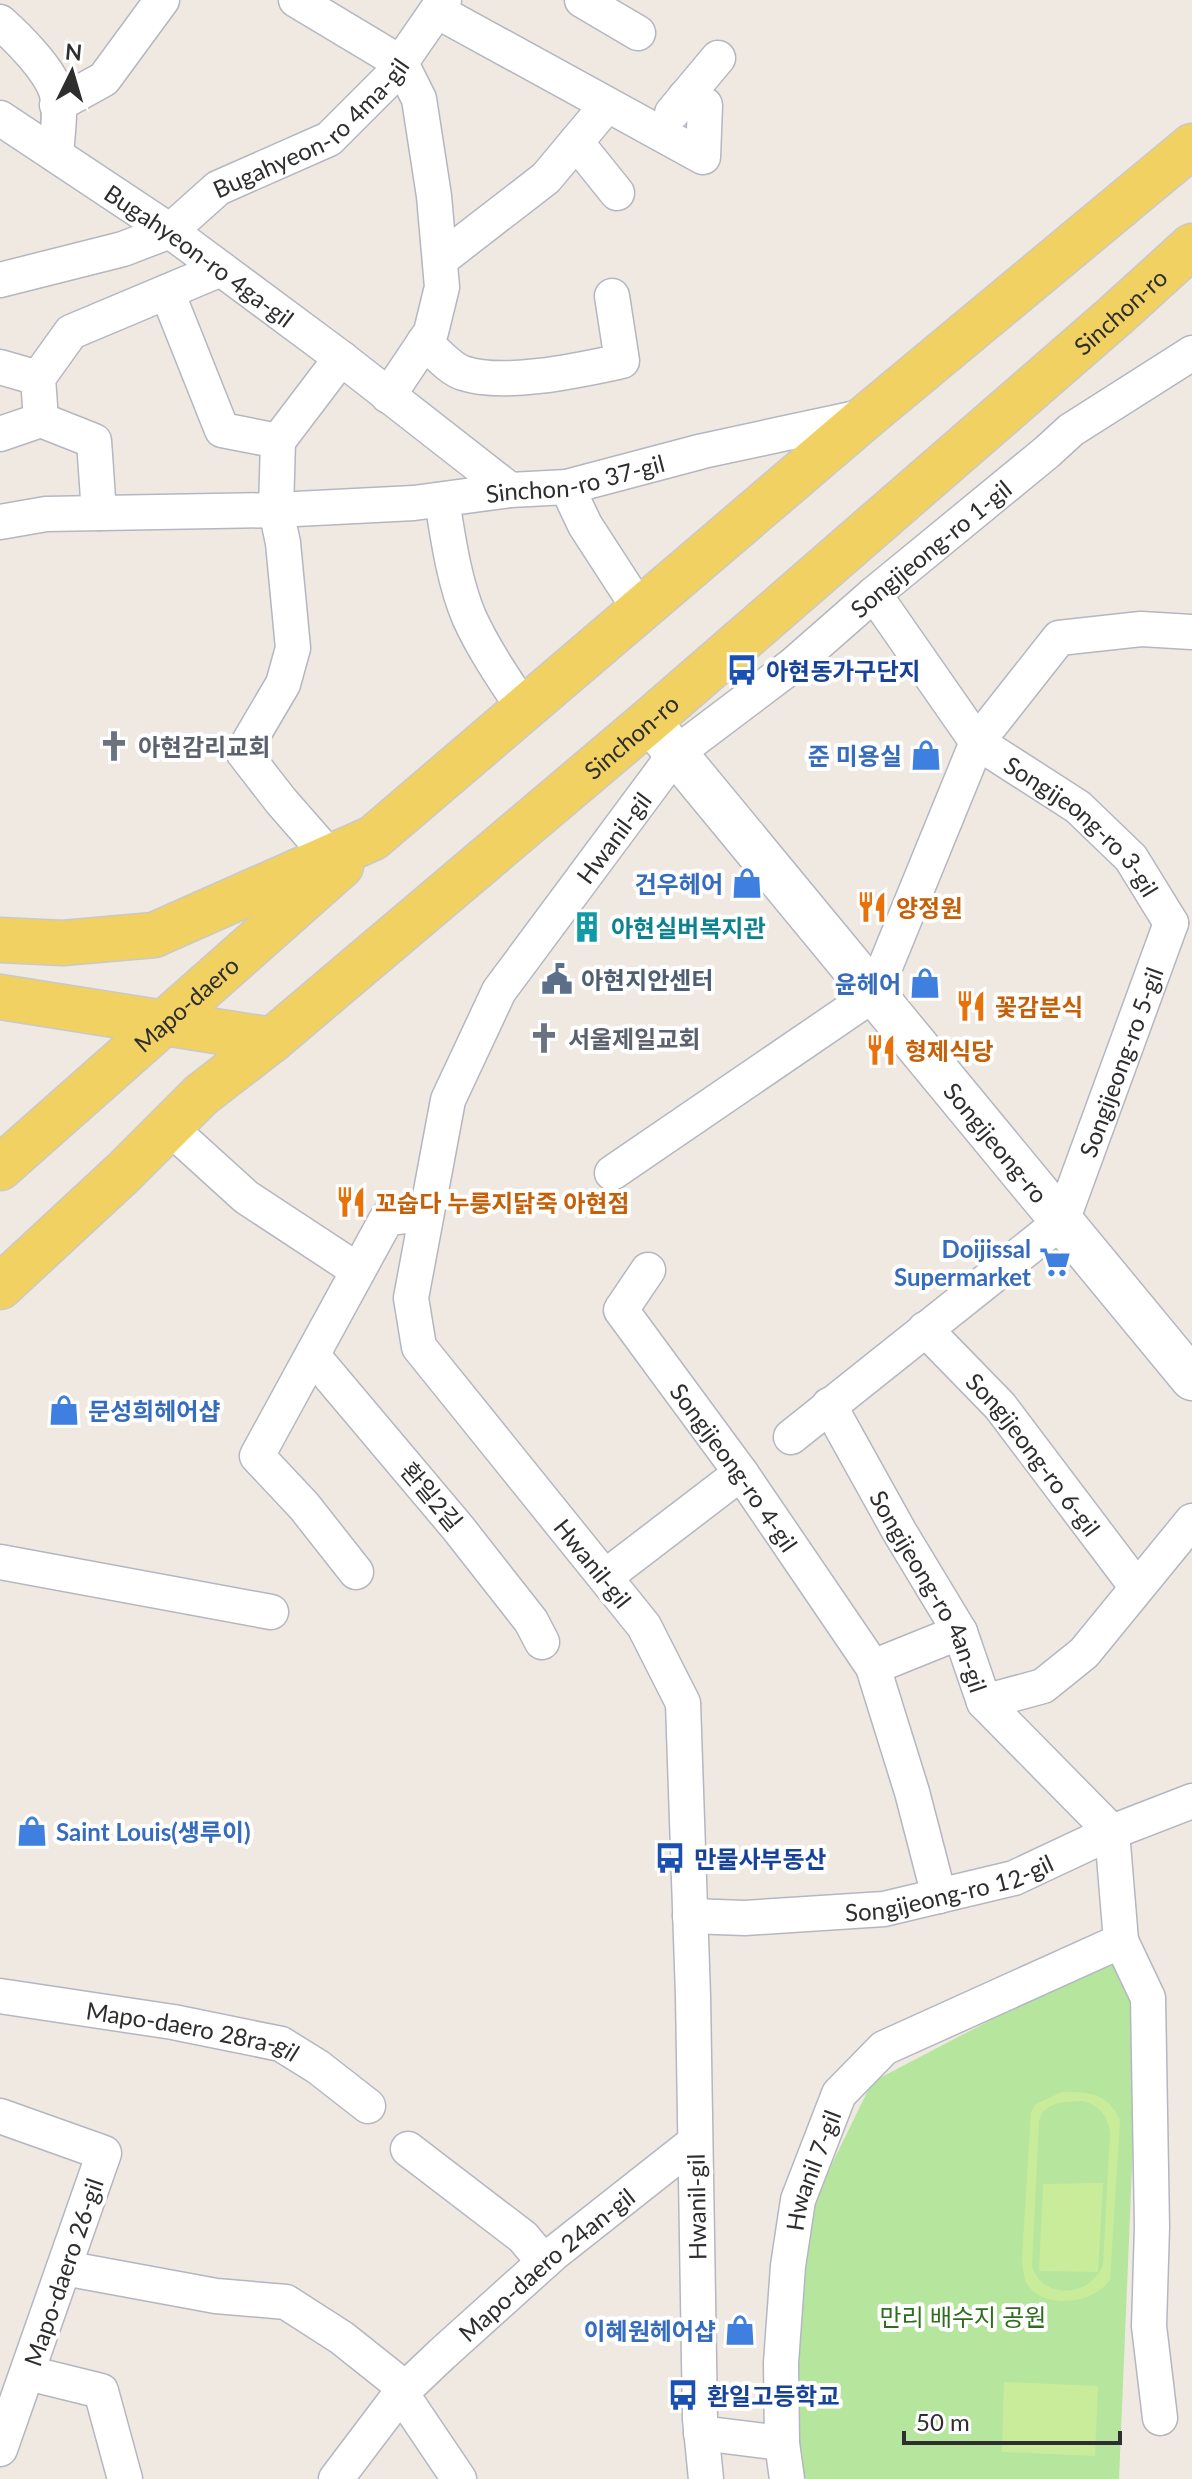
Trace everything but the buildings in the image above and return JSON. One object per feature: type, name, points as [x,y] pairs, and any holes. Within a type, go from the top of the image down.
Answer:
[{"type":"main road","points":[[0,940],[63,943],[154,935],[373,838],[867,416],[1192,146]]},
{"type":"main road","points":[[1133,198],[1192,164]]},
{"type":"main road","name":"Sinchon-ro","points":[[272,1040],[662,737],[1192,246]]},
{"type":"main road","points":[[1115,316],[1192,285]]},
{"type":"main road","name":"Mapo-daero","points":[[0,1168],[373,838]]},
{"type":"main road","points":[[0,997],[272,1040]]},
{"type":"main road","points":[[0,1287],[201,1095],[272,1040]]},
{"type":"street","points":[[0,13],[8,0]]},
{"type":"street","points":[[57,105],[104,79],[162,0]]},
{"type":"street","points":[[296,0],[401,63],[419,99],[434,196],[442,287],[431,332],[388,396]]},
{"type":"street","points":[[582,0],[638,33]]},
{"type":"street","name":"Bugahyeon-ro 4ma-gil","points":[[170,231],[218,188],[329,139],[390,78],[440,6],[607,105],[703,157],[705,105],[685,97]]},
{"type":"street","points":[[0,22],[27,46],[56,91],[56,155]]},
{"type":"street","points":[[657,132],[718,58]]},
{"type":"street","points":[[440,260],[546,178],[607,105]]},
{"type":"street","name":"Bugahyeon-ro 4ga-gil","points":[[6,130],[56,155],[170,231],[341,358],[510,490]]},
{"type":"street","points":[[576,142],[617,193]]},
{"type":"street","points":[[0,280],[123,249],[170,231]]},
{"type":"street","points":[[41,420],[38,378],[71,332],[221,269]]},
{"type":"street","points":[[167,292],[222,430],[278,441]]},
{"type":"street","points":[[424,342],[459,373],[485,378],[566,374],[622,361],[612,296]]},
{"type":"street","name":"Songijeong-ro 1-gil","points":[[662,737],[793,665],[1071,430],[1192,353]]},
{"type":"street","points":[[330,857],[243,752],[283,684],[293,648],[283,543],[276,510],[278,441],[341,358]]},
{"type":"street","points":[[0,367],[38,378]]},
{"type":"street","name":"Sinchon-ro 37-gil","points":[[0,522],[46,514],[276,510],[442,500],[510,490],[567,487],[703,451],[867,416]]},
{"type":"street","points":[[0,434],[41,420],[94,441],[99,513]]},
{"type":"street","points":[[567,487],[585,525],[640,610]]},
{"type":"street","points":[[442,500],[449,544],[468,615],[491,659],[524,709]]},
{"type":"street","name":"Songijeong-ro 3-gil","points":[[874,594],[977,742],[1078,807],[1131,858],[1181,923]]},
{"type":"street","name":"Songijeong-ro 3-gil","points":[[874,994],[977,742],[1059,638],[1141,629],[1192,632]]},
{"type":"street","name":"Songijeong-ro","points":[[662,737],[1192,1379]]},
{"type":"street","name":"Hwanil-gil","points":[[662,737],[499,991],[448,1100],[411,1298],[419,1347],[644,1626],[683,1703],[701,2433],[706,2479]]},
{"type":"street","name":"Songijeong-ro 5-gil","points":[[1062,1221],[1181,923]]},
{"type":"street","points":[[612,1173],[874,994]]},
{"type":"street","points":[[169,1127],[246,1197],[357,1270]]},
{"type":"street","points":[[356,1572],[304,1506],[257,1456],[387,1218],[426,1214]]},
{"type":"street","points":[[791,1437],[1062,1221]]},
{"type":"street","name":"Songijeong-ro 4-gil","points":[[648,1270],[621,1310],[741,1473],[873,1667],[912,1792],[939,1896]]},
{"type":"street","name":"Songijeong-ro 6-gil","points":[[925,1329],[1000,1406],[1136,1586]]},
{"type":"street","name":"환일2길","points":[[313,1356],[458,1528],[531,1621],[542,1642]]},
{"type":"street","name":"Songijeong-ro 4an-gil","points":[[829,1405],[960,1632],[984,1702],[1112,1832]]},
{"type":"street","points":[[605,1577],[741,1473]]},
{"type":"street","points":[[984,1702],[1043,1686],[1084,1653],[1192,1521]]},
{"type":"street","points":[[0,1562],[271,1612]]},
{"type":"street","points":[[873,1667],[960,1632]]},
{"type":"street","name":"Songijeong-ro 12-gil","points":[[690,1916],[745,1918],[884,1909],[1014,1878],[1112,1832],[1192,1801]]},
{"type":"street","points":[[1112,1832],[1121,1941],[1148,1998],[1152,2227],[1149,2326],[1160,2418]]},
{"type":"street","name":"Hwanil 7-gil","points":[[787,2479],[782,2443],[781,2363],[788,2266],[798,2200],[839,2094],[884,2048],[1121,1941]]},
{"type":"street","name":"Mapo-daero 28ra-gil","points":[[0,1996],[173,2022],[281,2044],[318,2067],[368,2106]]},
{"type":"street","name":"Mapo-daero 26-gil","points":[[0,2116],[104,2153],[0,2449]]},
{"type":"street","name":"Mapo-daero 24an-gil","points":[[336,2479],[404,2391],[544,2262],[695,2142]]},
{"type":"street","points":[[408,2149],[523,2237],[544,2262]]},
{"type":"street","points":[[64,2268],[216,2296],[286,2302],[342,2338],[404,2391],[459,2479]]},
{"type":"street","points":[[28,2373],[101,2391],[125,2479]]},
{"type":"street","points":[[701,2433],[782,2443]]},
{"type":"green space","name":"만리 배수지 공원","points":[[1115,1955],[1139,1999],[1119,2479],[808,2479],[799,2476],[794,2411],[808,2213],[872,2082]]},
{"type":"green space","points":[[1062,2092],[1089,2094],[1110,2104],[1120,2120],[1110,2280],[1094,2294],[1083,2298],[1060,2301],[1039,2295],[1030,2288],[1024,2274],[1022,2258],[1031,2112],[1036,2104]],"holes":[[[1082,2101],[1102,2112],[1110,2133],[1103,2265],[1088,2284],[1078,2289],[1056,2290],[1037,2277],[1032,2266],[1039,2121],[1050,2106]]]},
{"type":"green space","points":[[1103,2183],[1098,2272],[1039,2271],[1043,2184]]},
{"type":"green space","points":[[1004,2382],[1098,2386],[1095,2456],[1002,2452]]},
{"type":"place","name":"아현동가구단지","points":[[742,670]]},
{"type":"place","name":"아현감리교회","points":[[114,746]]},
{"type":"place","name":"준 미용실","points":[[926,755]]},
{"type":"place","name":"건우헤어","points":[[747,883]]},
{"type":"place","name":"양정원","points":[[872,907]]},
{"type":"place","name":"아현실버복지관","points":[[587,927]]},
{"type":"place","name":"아현지안센터","points":[[557,979]]},
{"type":"place","name":"윤헤어","points":[[925,983]]},
{"type":"place","name":"꽃감분식","points":[[971,1006]]},
{"type":"place","name":"서울제일교회","points":[[544,1038]]},
{"type":"place","name":"형제식당","points":[[881,1050]]},
{"type":"place","name":"꼬숩다 누룽지닭죽 아현점","points":[[351,1202]]},
{"type":"place","name":"Doijissal Supermarket","points":[[1055,1262]]},
{"type":"place","name":"문성희헤어샵","points":[[64,1410]]},
{"type":"place","name":"Saint Louis(생루이)","points":[[32,1831]]},
{"type":"place","name":"만물사부동산","points":[[670,1858]]},
{"type":"place","name":"이혜원헤어샵","points":[[740,2330]]},
{"type":"place","name":"환일고등학교","points":[[683,2395]]}]
